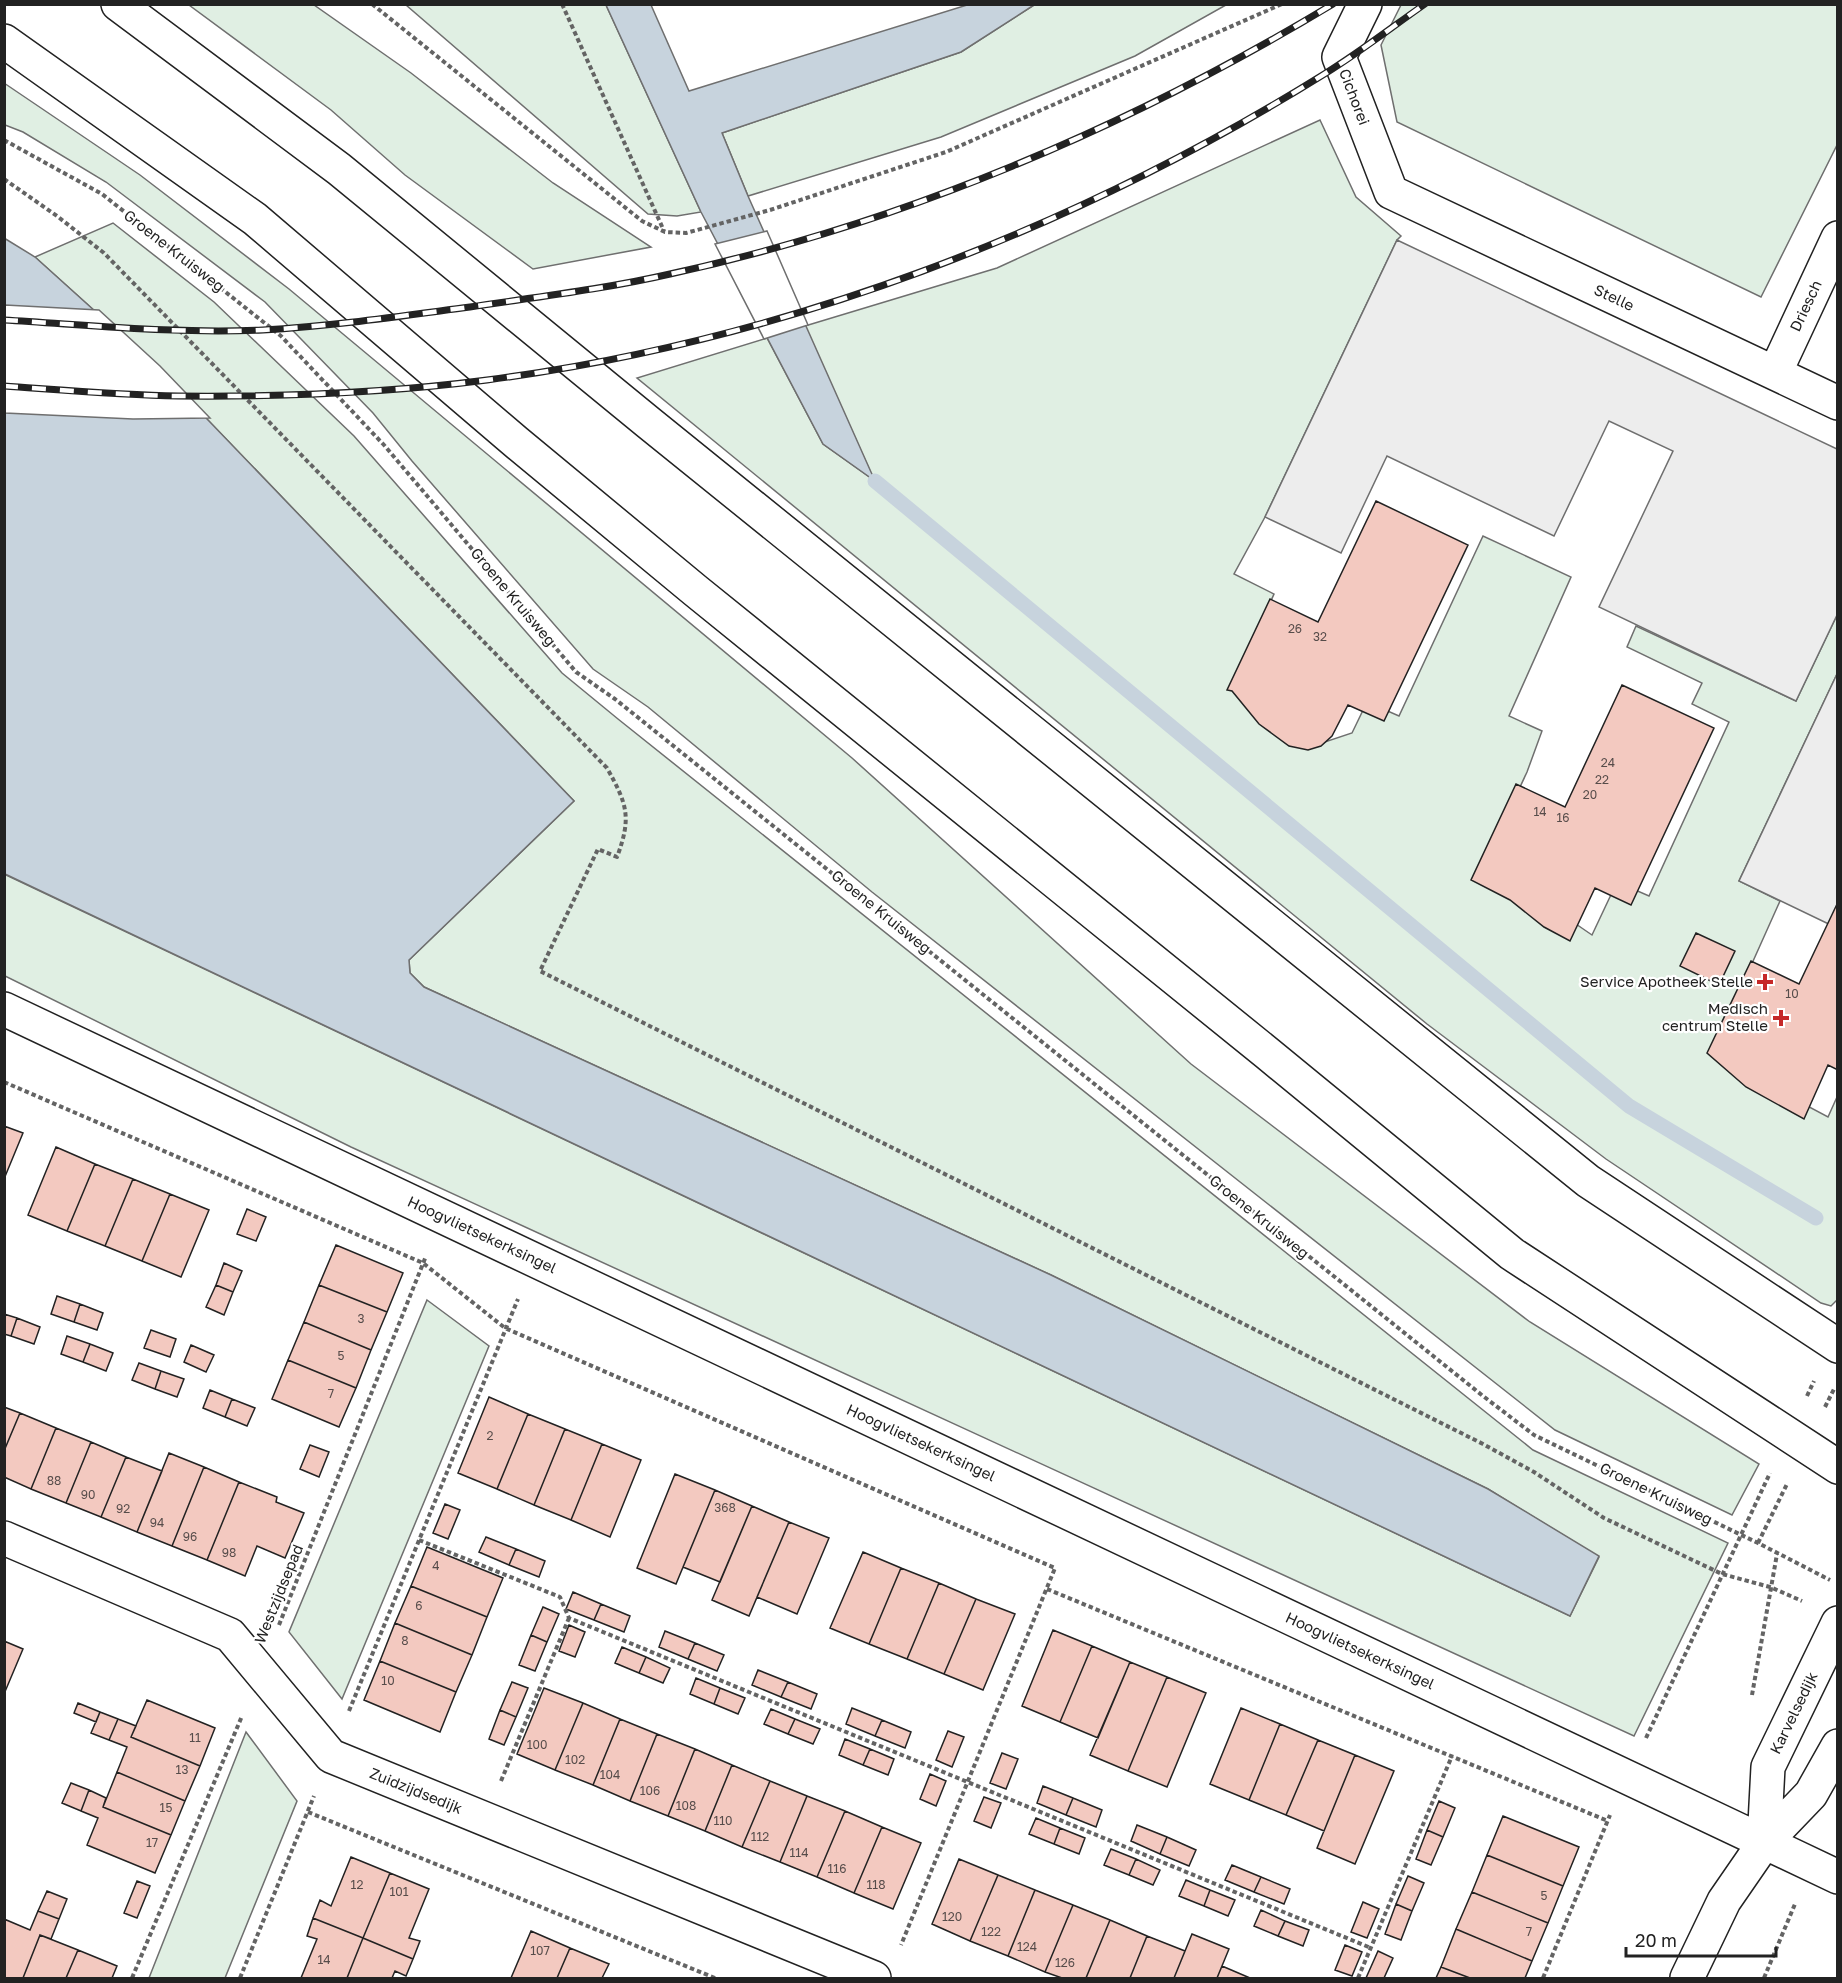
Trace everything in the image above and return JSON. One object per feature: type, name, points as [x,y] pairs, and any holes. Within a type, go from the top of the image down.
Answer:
[{"type":"main road","points":[[118,4],[339,169],[649,423],[1588,1181],[1835,1344]]},
{"type":"main road","name":"Cichorei","points":[[1365,4],[1339,57],[1391,192]]},
{"type":"main road","points":[[4,41],[255,219],[516,442],[696,591],[1512,1254],[1838,1467]]},
{"type":"main road","name":"Stelle","points":[[1391,192],[1838,402]]},
{"type":"main road","name":"Driesch","points":[[1775,373],[1838,238]]},
{"type":"main road","name":"Hoogvlietsekerksingel","points":[[4,1009],[1824,1871]]},
{"type":"main road","name":"Zuidzijdsedijk","points":[[4,1538],[230,1635],[331,1756],[874,1978]]},
{"type":"main road","name":"Karvelsedijk","points":[[1764,1842],[1768,1767],[1838,1623]]},
{"type":"main road","points":[[1687,1978],[1724,1901],[1764,1842],[1811,1794],[1838,1746]]},
{"type":"path","points":[[372,4],[642,221],[665,232],[686,233],[770,210],[946,152],[1282,4]]},
{"type":"path","points":[[562,4],[665,232]]},
{"type":"path","name":"Groene Kruisweg","points":[[4,140],[102,194],[281,336],[384,445],[576,672],[615,699],[1534,1435],[1838,1584]]},
{"type":"path","points":[[4,179],[104,253],[607,768],[623,797],[628,818],[625,836],[617,857],[598,849],[540,971],[1483,1444],[1534,1472],[1604,1518],[1722,1574],[1770,1587],[1810,1605]]},
{"type":"path","points":[[4,1082],[423,1263],[505,1328],[1055,1568],[900,1946]]},
{"type":"path","name":"Westzijdsepad","points":[[132,1978],[261,1672],[441,1216]]},
{"type":"path","points":[[240,1978],[533,1260]]},
{"type":"path","points":[[1544,1978],[1627,1777],[1788,1435],[1835,1344]]},
{"type":"path","points":[[419,1540],[560,1597],[569,1618],[1371,1948]]},
{"type":"path","points":[[1047,1589],[1608,1821]]},
{"type":"path","points":[[486,1819],[569,1618]]},
{"type":"path","points":[[1358,1978],[1452,1756]]},
{"type":"path","points":[[308,1812],[714,1978]]},
{"type":"path","points":[[1764,1978],[1824,1871]]},
{"type":"green space","points":[[189,5],[314,5],[411,73],[553,183],[651,247],[533,269],[405,175],[331,110]]},
{"type":"green space","points":[[406,5],[606,5],[701,212],[677,216],[648,214]]},
{"type":"green space","points":[[1034,5],[1226,5],[1135,56],[941,137],[748,196],[722,133],[961,52]]},
{"type":"green space","points":[[1401,5],[1837,5],[1837,145],[1761,297],[1397,122],[1381,45]]},
{"type":"green space","points":[[4,83],[140,175],[289,289],[852,758],[1191,1064],[1530,1322],[1759,1464],[1732,1515],[1555,1430],[872,892],[648,707],[593,669],[373,413],[265,302],[106,182],[23,132],[5,125]]},
{"type":"green space","points":[[1320,120],[1356,197],[1401,236],[1397,240],[1265,517],[1234,574],[1274,594],[1236,678],[1319,744],[1352,733],[1367,702],[1399,716],[1483,536],[1571,577],[1509,716],[1542,731],[1527,772],[1481,871],[1532,894],[1592,935],[1617,882],[1649,896],[1729,722],[1692,704],[1702,683],[1627,647],[1636,626],[1796,701],[1837,615],[1837,674],[1739,881],[1780,901],[1715,1046],[1764,1083],[1828,1117],[1837,1097],[1837,1300],[1831,1306],[1821,1303],[1606,1159],[1427,1024],[637,378],[767,338],[823,444],[874,480],[805,326],[997,268]]},
{"type":"green space","points":[[113,223],[214,302],[354,436],[562,673],[618,719],[1533,1450],[1728,1543],[1634,1736],[351,1147],[5,976],[4,874],[1570,1616],[1599,1557],[1488,1489],[1051,1275],[424,987],[410,973],[409,960],[574,801],[158,368],[35,257]]},
{"type":"green space","points":[[427,1300],[489,1346],[342,1699],[289,1632]]},
{"type":"green space","points":[[246,1732],[297,1801],[225,1978],[149,1978]]},
{"type":"shaded area","points":[[606,5],[651,5],[689,91],[967,5],[1034,5],[961,52],[722,133],[875,481],[823,444],[701,212]]},
{"type":"shaded area","points":[[4,238],[35,257],[158,368],[574,801],[409,960],[410,973],[424,987],[1051,1275],[1488,1489],[1599,1556],[1570,1616],[5,874]]},
{"type":"shaded area","points":[[1397,240],[1837,449],[1837,615],[1796,701],[1599,607],[1673,451],[1609,421],[1554,536],[1387,456],[1341,553],[1265,517]]},
{"type":"shaded area","points":[[1837,674],[1837,928],[1739,881]]},
{"type":"pier","points":[[767,231],[808,325],[764,339],[715,244]]},
{"type":"pier","points":[[5,305],[99,310],[160,366],[210,418],[133,419],[5,413]]},
{"type":"building","points":[[1376,501],[1468,545],[1384,721],[1348,705],[1332,736],[1321,746],[1308,750],[1289,746],[1259,724],[1232,691],[1227,690],[1270,599],[1318,622]]},
{"type":"building","points":[[1622,685],[1714,728],[1631,905],[1595,888],[1570,941],[1544,927],[1510,900],[1471,880],[1516,784],[1565,807]]},
{"type":"building","name":"Medisch centrum Stelle","points":[[1838,902],[1838,1070],[1828,1065],[1804,1119],[1746,1087],[1707,1053],[1751,961],[1799,984]]},
{"type":"building","points":[[1696,933],[1735,951],[1719,985],[1680,966]]},
{"type":"building","points":[[4,1126],[23,1133],[4,1179]]},
{"type":"building","points":[[56,1147],[95,1164],[67,1231],[28,1215]]},
{"type":"building","points":[[95,1164],[133,1179],[105,1246],[67,1231]]},
{"type":"building","points":[[133,1179],[170,1194],[142,1261],[105,1246]]},
{"type":"building","points":[[170,1194],[209,1210],[181,1277],[142,1261]]},
{"type":"building","points":[[247,1209],[266,1217],[256,1241],[237,1234]]},
{"type":"building","points":[[336,1245],[403,1273],[387,1312],[319,1285]]},
{"type":"building","points":[[224,1263],[242,1271],[233,1292],[216,1285]]},
{"type":"building","points":[[216,1285],[233,1292],[224,1315],[206,1307]]},
{"type":"building","points":[[319,1285],[387,1312],[371,1350],[304,1322]]},
{"type":"building","points":[[57,1296],[80,1304],[74,1322],[51,1314]]},
{"type":"building","points":[[80,1304],[103,1313],[97,1330],[74,1322]]},
{"type":"building","points":[[4,1314],[17,1318],[11,1336],[4,1334]]},
{"type":"building","points":[[17,1318],[40,1327],[34,1344],[11,1336]]},
{"type":"building","points":[[304,1322],[371,1350],[356,1388],[288,1360]]},
{"type":"building","points":[[151,1330],[176,1339],[170,1357],[144,1348]]},
{"type":"building","points":[[67,1336],[90,1344],[83,1362],[61,1354]]},
{"type":"building","points":[[90,1344],[113,1353],[106,1371],[83,1362]]},
{"type":"building","points":[[191,1345],[214,1355],[206,1372],[184,1362]]},
{"type":"building","points":[[288,1360],[356,1388],[339,1427],[272,1399]]},
{"type":"building","points":[[139,1363],[161,1371],[155,1389],[132,1380]]},
{"type":"building","points":[[161,1371],[184,1379],[177,1397],[155,1389]]},
{"type":"building","points":[[210,1390],[232,1399],[225,1417],[203,1408]]},
{"type":"building","points":[[489,1397],[528,1414],[497,1489],[458,1473]]},
{"type":"building","points":[[232,1399],[255,1408],[247,1426],[225,1417]]},
{"type":"building","points":[[4,1407],[20,1413],[4,1451]]},
{"type":"building","points":[[20,1413],[56,1428],[31,1489],[4,1477],[4,1451]]},
{"type":"building","points":[[528,1414],[565,1429],[534,1505],[497,1489]]},
{"type":"building","points":[[56,1428],[91,1442],[66,1503],[31,1489]]},
{"type":"building","points":[[565,1429],[602,1444],[571,1520],[534,1505]]},
{"type":"building","points":[[91,1442],[126,1457],[101,1517],[66,1503]]},
{"type":"building","points":[[602,1444],[641,1460],[610,1537],[571,1520]]},
{"type":"building","points":[[310,1445],[329,1452],[319,1477],[300,1469]]},
{"type":"building","points":[[169,1453],[204,1467],[172,1546],[137,1532]]},
{"type":"building","points":[[126,1457],[162,1471],[137,1532],[101,1517]]},
{"type":"building","points":[[204,1467],[239,1482],[207,1560],[172,1546]]},
{"type":"building","points":[[675,1474],[715,1490],[676,1584],[637,1568]]},
{"type":"building","points":[[239,1482],[277,1497],[276,1502],[304,1513],[285,1558],[257,1546],[245,1576],[207,1560]]},
{"type":"building","points":[[715,1490],[752,1506],[720,1582],[683,1567]]},
{"type":"building","points":[[445,1504],[460,1510],[448,1539],[433,1533]]},
{"type":"building","points":[[752,1506],[789,1522],[749,1616],[712,1600]]},
{"type":"building","points":[[789,1522],[829,1538],[797,1614],[757,1597]]},
{"type":"building","points":[[486,1537],[516,1549],[509,1565],[479,1552]]},
{"type":"building","points":[[427,1547],[503,1578],[487,1617],[411,1586]]},
{"type":"building","points":[[516,1549],[545,1561],[539,1577],[509,1565]]},
{"type":"building","points":[[863,1552],[901,1568],[869,1644],[830,1628]]},
{"type":"building","points":[[901,1568],[939,1583],[907,1659],[869,1644]]},
{"type":"building","points":[[939,1583],[976,1599],[944,1674],[907,1659]]},
{"type":"building","points":[[411,1586],[487,1617],[472,1655],[395,1623]]},
{"type":"building","points":[[573,1592],[601,1604],[594,1620],[566,1609]]},
{"type":"building","points":[[976,1599],[1015,1614],[983,1690],[944,1674]]},
{"type":"building","points":[[601,1604],[630,1616],[624,1632],[594,1620]]},
{"type":"building","points":[[543,1607],[559,1614],[547,1642],[531,1635]]},
{"type":"building","points":[[395,1623],[472,1655],[456,1692],[380,1661]]},
{"type":"building","points":[[569,1625],[585,1632],[575,1657],[559,1651]]},
{"type":"building","points":[[1053,1630],[1092,1646],[1060,1722],[1022,1706]]},
{"type":"building","points":[[665,1631],[695,1643],[688,1659],[659,1647]]},
{"type":"building","points":[[531,1635],[547,1642],[535,1671],[519,1665]]},
{"type":"building","points":[[4,1641],[23,1649],[4,1694]]},
{"type":"building","points":[[695,1643],[724,1655],[717,1671],[688,1659]]},
{"type":"building","points":[[1092,1646],[1130,1662],[1098,1738],[1060,1722]]},
{"type":"building","points":[[622,1647],[646,1657],[639,1673],[615,1663]]},
{"type":"building","points":[[646,1657],[670,1668],[663,1683],[639,1673]]},
{"type":"building","points":[[380,1661],[456,1692],[440,1732],[364,1700]]},
{"type":"building","points":[[1130,1662],[1167,1677],[1128,1771],[1090,1755]]},
{"type":"building","points":[[758,1670],[788,1682],[781,1697],[752,1685]]},
{"type":"building","points":[[1167,1677],[1206,1693],[1167,1787],[1128,1771]]},
{"type":"building","points":[[696,1678],[720,1688],[714,1704],[690,1694]]},
{"type":"building","points":[[512,1682],[528,1688],[516,1717],[500,1710]]},
{"type":"building","points":[[788,1682],[817,1694],[811,1709],[781,1697]]},
{"type":"building","points":[[544,1688],[583,1703],[555,1770],[517,1754]]},
{"type":"building","points":[[720,1688],[745,1698],[738,1714],[714,1704]]},
{"type":"building","points":[[147,1700],[215,1728],[200,1766],[131,1737]]},
{"type":"building","points":[[78,1703],[100,1712],[96,1722],[74,1713]]},
{"type":"building","points":[[583,1703],[620,1719],[593,1785],[555,1770]]},
{"type":"building","points":[[852,1708],[882,1720],[875,1736],[846,1724]]},
{"type":"building","points":[[1241,1708],[1280,1724],[1249,1800],[1210,1784]]},
{"type":"building","points":[[771,1709],[795,1719],[788,1734],[764,1724]]},
{"type":"building","points":[[500,1710],[516,1717],[504,1745],[489,1739]]},
{"type":"building","points":[[100,1712],[118,1719],[109,1740],[91,1733]]},
{"type":"building","points":[[118,1719],[136,1726],[131,1737],[200,1766],[185,1801],[117,1772],[127,1747],[109,1740]]},
{"type":"building","points":[[620,1719],[657,1734],[630,1801],[593,1785]]},
{"type":"building","points":[[795,1719],[820,1729],[813,1744],[788,1734]]},
{"type":"building","points":[[882,1720],[911,1732],[905,1748],[875,1736]]},
{"type":"building","points":[[1280,1724],[1318,1740],[1286,1815],[1249,1800]]},
{"type":"building","points":[[948,1731],[964,1737],[952,1767],[936,1760]]},
{"type":"building","points":[[657,1734],[695,1749],[668,1816],[630,1801]]},
{"type":"building","points":[[845,1739],[870,1749],[863,1765],[839,1755]]},
{"type":"building","points":[[1318,1740],[1355,1755],[1324,1831],[1286,1815]]},
{"type":"building","points":[[695,1749],[732,1765],[705,1831],[668,1816]]},
{"type":"building","points":[[870,1749],[894,1759],[888,1775],[863,1765]]},
{"type":"building","points":[[1002,1753],[1018,1759],[1006,1789],[990,1783]]},
{"type":"building","points":[[1355,1755],[1394,1771],[1355,1864],[1317,1848]]},
{"type":"building","points":[[732,1765],[770,1781],[742,1847],[705,1831]]},
{"type":"building","points":[[117,1772],[185,1801],[171,1835],[103,1807]]},
{"type":"building","points":[[930,1774],[946,1781],[936,1806],[920,1799]]},
{"type":"building","points":[[770,1781],[807,1796],[780,1862],[742,1847]]},
{"type":"building","points":[[71,1783],[89,1790],[81,1811],[62,1803]]},
{"type":"building","points":[[1043,1786],[1073,1798],[1066,1815],[1037,1803]]},
{"type":"building","points":[[89,1790],[106,1798],[103,1807],[171,1835],[155,1873],[87,1845],[98,1818],[81,1811]]},
{"type":"building","points":[[807,1796],[845,1811],[817,1877],[780,1862]]},
{"type":"building","points":[[984,1797],[1001,1803],[991,1828],[974,1821]]},
{"type":"building","points":[[1073,1798],[1102,1810],[1096,1827],[1066,1815]]},
{"type":"building","points":[[1439,1801],[1455,1808],[1443,1837],[1427,1830]]},
{"type":"building","points":[[845,1811],[882,1827],[854,1893],[817,1877]]},
{"type":"building","points":[[1503,1816],[1579,1847],[1563,1886],[1487,1855]]},
{"type":"building","points":[[1036,1818],[1060,1828],[1054,1844],[1029,1834]]},
{"type":"building","points":[[1137,1825],[1167,1837],[1160,1854],[1131,1841]]},
{"type":"building","points":[[882,1827],[921,1843],[893,1909],[854,1893]]},
{"type":"building","points":[[1060,1828],[1085,1838],[1079,1854],[1054,1844]]},
{"type":"building","points":[[1427,1830],[1443,1837],[1431,1865],[1416,1859]]},
{"type":"building","points":[[1167,1837],[1196,1850],[1189,1866],[1160,1854]]},
{"type":"building","points":[[1111,1849],[1136,1859],[1129,1875],[1104,1865]]},
{"type":"building","points":[[1487,1855],[1563,1886],[1548,1923],[1472,1892]]},
{"type":"building","points":[[351,1857],[390,1873],[363,1938],[313,1918],[320,1900],[331,1906]]},
{"type":"building","points":[[959,1859],[998,1875],[970,1941],[932,1924]]},
{"type":"building","points":[[1136,1859],[1160,1870],[1153,1885],[1129,1875]]},
{"type":"building","points":[[1232,1865],[1261,1877],[1254,1892],[1225,1880]]},
{"type":"building","points":[[390,1873],[429,1889],[409,1938],[420,1941],[413,1959],[363,1938]]},
{"type":"building","points":[[998,1875],[1035,1890],[1008,1956],[970,1941]]},
{"type":"building","points":[[1408,1876],[1424,1883],[1412,1911],[1396,1904]]},
{"type":"building","points":[[1261,1877],[1290,1889],[1284,1904],[1254,1892]]},
{"type":"building","points":[[1186,1880],[1210,1890],[1204,1906],[1179,1896]]},
{"type":"building","points":[[137,1881],[150,1886],[137,1918],[124,1913]]},
{"type":"building","points":[[1035,1890],[1073,1905],[1045,1972],[1008,1956]]},
{"type":"building","points":[[1210,1890],[1235,1900],[1228,1916],[1204,1906]]},
{"type":"building","points":[[47,1891],[67,1899],[59,1919],[38,1911]]},
{"type":"building","points":[[1472,1892],[1548,1923],[1532,1961],[1456,1929]]},
{"type":"building","points":[[1363,1902],[1379,1909],[1367,1938],[1351,1932]]},
{"type":"building","points":[[1396,1904],[1412,1911],[1401,1940],[1385,1934]]},
{"type":"building","points":[[1073,1905],[1110,1920],[1086,1978],[1062,1978],[1045,1972]]},
{"type":"building","points":[[1261,1910],[1285,1921],[1278,1936],[1254,1926]]},
{"type":"building","points":[[38,1911],[59,1919],[51,1939],[40,1935],[23,1978],[4,1978],[4,1919],[30,1930]]},
{"type":"building","points":[[313,1918],[363,1938],[347,1978],[301,1978],[317,1939],[307,1936]]},
{"type":"building","points":[[1110,1920],[1147,1936],[1130,1978],[1086,1978]]},
{"type":"building","points":[[1285,1921],[1309,1930],[1303,1946],[1278,1936]]},
{"type":"building","points":[[1456,1929],[1532,1961],[1525,1978],[1470,1978],[1441,1967]]},
{"type":"building","points":[[531,1931],[570,1948],[557,1978],[511,1978]]},
{"type":"building","points":[[1192,1934],[1229,1949],[1217,1978],[1174,1978]]},
{"type":"building","points":[[40,1935],[78,1950],[66,1978],[23,1978]]},
{"type":"building","points":[[1147,1936],[1185,1951],[1174,1978],[1130,1978]]},
{"type":"building","points":[[363,1938],[413,1959],[406,1976],[395,1971],[392,1978],[347,1978]]},
{"type":"building","points":[[1345,1945],[1362,1952],[1352,1976],[1335,1970]]},
{"type":"building","points":[[570,1948],[609,1964],[602,1978],[557,1978]]},
{"type":"building","points":[[78,1950],[117,1966],[112,1978],[66,1978]]},
{"type":"building","points":[[1378,1951],[1393,1958],[1384,1978],[1366,1978]]},
{"type":"building","points":[[1222,1966],[1250,1978],[1217,1978]]},
{"type":"building","points":[[1441,1967],[1470,1978],[1436,1978]]},
{"type":"waterway","points":[[875,481],[1629,1106],[1816,1218]]},
{"type":"railway","points":[[4,320],[166,330],[263,330],[470,307],[670,274],[757,253],[844,228],[929,199],[1013,166],[1176,91],[1256,49],[1333,4]]},
{"type":"railway","points":[[4,386],[178,396],[294,395],[372,391],[487,380],[598,362],[708,338],[816,307],[923,271],[1027,229],[1130,182],[1229,130],[1326,73],[1425,4]]},
{"type":"place","name":"Service Apotheek Stelle","points":[[1765,982]]},
{"type":"place","name":"Medisch centrum Stelle","points":[[1781,1018]]}]
